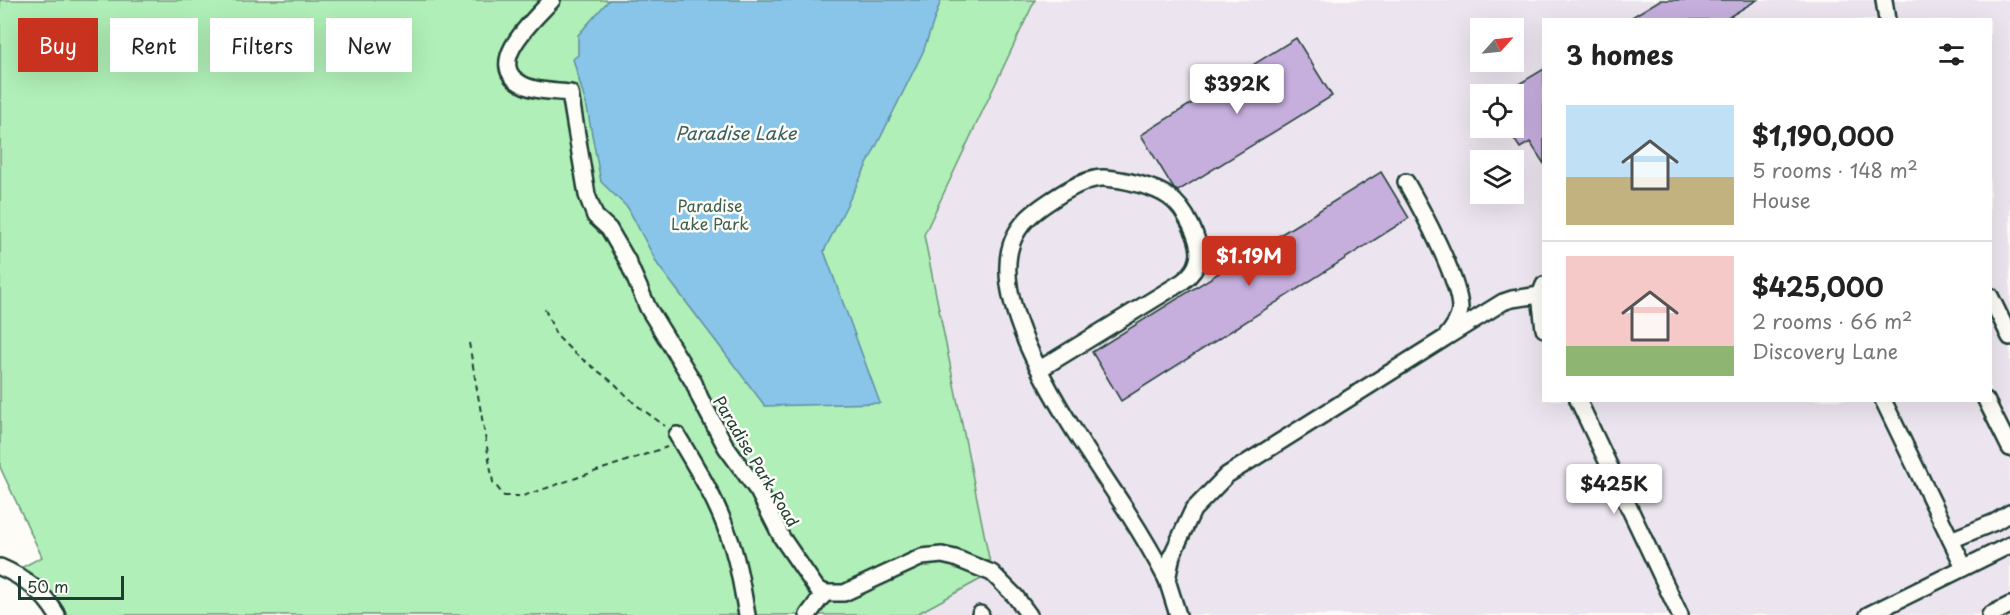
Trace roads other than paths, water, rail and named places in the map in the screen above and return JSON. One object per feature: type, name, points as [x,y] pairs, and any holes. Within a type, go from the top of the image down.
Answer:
[{"type":"street","name":"Paradise Park Road","points":[[552,0],[511,46],[507,60],[513,78],[519,83],[538,89],[570,93],[585,187],[595,216],[609,229],[627,260],[648,308],[694,382],[726,447],[758,490],[788,546],[817,589],[826,594]]},
{"type":"street","points":[[1884,0],[1887,18]]},
{"type":"street","points":[[1040,369],[1193,273],[1199,259],[1197,241],[1184,212],[1171,198],[1155,189],[1102,178],[1069,189],[1027,217],[1013,240],[1007,264],[1013,310],[1021,332],[1062,414],[1128,514],[1167,580],[1178,615]]},
{"type":"street","points":[[1406,182],[1452,274],[1458,294],[1460,309],[1458,317],[1445,338]]},
{"type":"street","points":[[1167,580],[1172,555],[1193,510],[1227,475],[1503,302],[1542,290]]},
{"type":"street","points":[[1992,300],[2010,336]]},
{"type":"street","points":[[1579,402],[1680,615]]},
{"type":"street","points":[[1884,402],[1964,567]]},
{"type":"street","points":[[1987,402],[2010,448]]},
{"type":"street","points":[[679,439],[712,496],[729,534],[747,615]]},
{"type":"street","points":[[1951,540],[1995,522],[2010,513]]},
{"type":"street","points":[[1868,615],[2010,545]]},
{"type":"street","points":[[808,615],[826,594],[844,593],[922,557],[942,555],[992,573],[1015,596],[1029,615]]},
{"type":"street","points":[[0,567],[30,583],[57,615]]},
{"type":"street","points":[[1990,615],[2010,605]]},
{"type":"water","name":"Paradise Lake","points":[[609,0],[941,0],[923,52],[824,251],[880,403],[765,406],[658,265],[628,208],[601,182],[587,108],[573,59],[578,55],[578,35]]},
{"type":"park label","name":"Paradise Lake Park","points":[[710,214]]}]
